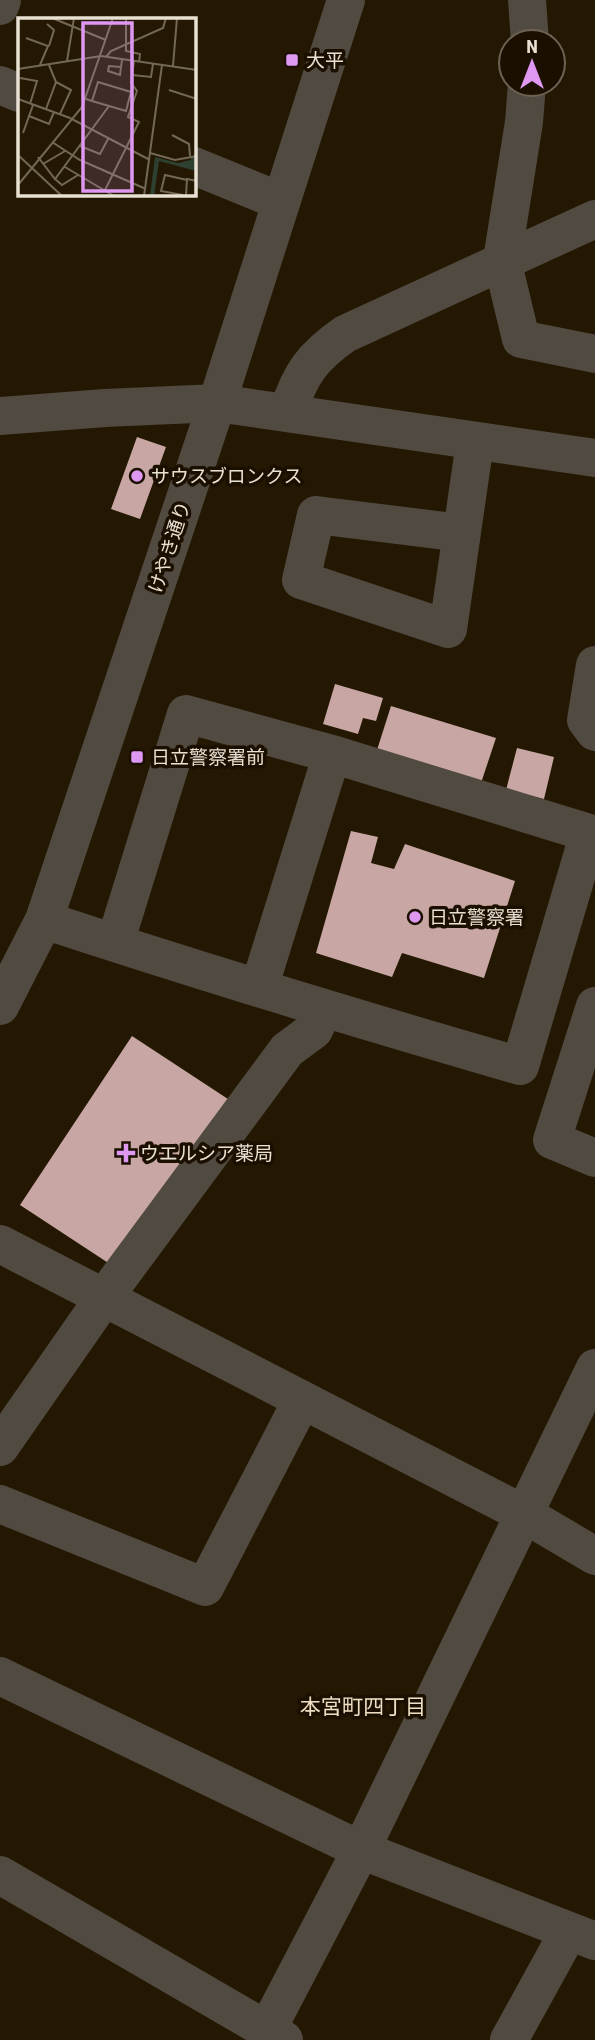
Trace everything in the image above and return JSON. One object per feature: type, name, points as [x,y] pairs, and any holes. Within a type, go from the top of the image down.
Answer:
[{"type":"street","points":[[0,6],[2,0]]},
{"type":"street","points":[[527,0],[529,28]]},
{"type":"street","name":"けやき通り","points":[[0,1006],[44,920],[217,403],[280,201],[332,7]]},
{"type":"street","points":[[0,85],[18,93]]},
{"type":"street","points":[[526,98],[502,260],[521,339],[595,354]]},
{"type":"street","points":[[196,167],[280,201]]},
{"type":"street","points":[[288,412],[295,389],[305,372],[323,349],[345,334],[595,219]]},
{"type":"street","points":[[0,416],[217,403],[595,458]]},
{"type":"street","points":[[461,533],[475,442]]},
{"type":"street","points":[[595,665],[586,720],[595,732]]},
{"type":"street","points":[[44,920],[115,943],[259,988],[323,1009],[520,1066],[589,833],[332,754],[186,714],[115,943]]},
{"type":"street","points":[[259,988],[332,754]]},
{"type":"street","points":[[595,1006],[552,1140],[595,1158]]},
{"type":"street","points":[[0,1447],[103,1299],[287,1050],[314,1030],[323,1009]]},
{"type":"street","points":[[0,1244],[524,1514],[595,1556]]},
{"type":"street","points":[[0,1875],[276,2035],[361,1850],[595,1368]]},
{"type":"street","points":[[0,1504],[205,1587],[302,1401]]},
{"type":"street","points":[[0,1676],[361,1850],[582,1936],[509,2040]]},
{"type":"building","points":[[137,437],[166,447],[140,519],[111,509]]},
{"type":"building","points":[[335,684],[383,698],[376,721],[363,718],[358,734],[323,724]]},
{"type":"building","points":[[391,706],[496,738],[481,783],[377,750]]},
{"type":"building","points":[[517,748],[554,757],[544,799],[506,790]]},
{"type":"building","name":"日立警察署","points":[[351,831],[378,837],[371,863],[394,869],[405,844],[515,881],[484,978],[402,953],[392,977],[316,953]]},
{"type":"building","name":"ウエルシア薬局","points":[[132,1036],[231,1101],[119,1270],[20,1205]]},
{"type":"place","name":"大平","points":[[292,60]]},
{"type":"place","name":"サウスブロンクス","points":[[137,476]]},
{"type":"place","name":"日立警察署前","points":[[137,757]]},
{"type":"place","name":"日立警察署","points":[[415,917]]},
{"type":"place","name":"ウエルシア薬局","points":[[126,1153]]},
{"type":"district","name":"本宮町四丁目","points":[[363,1707]]}]
